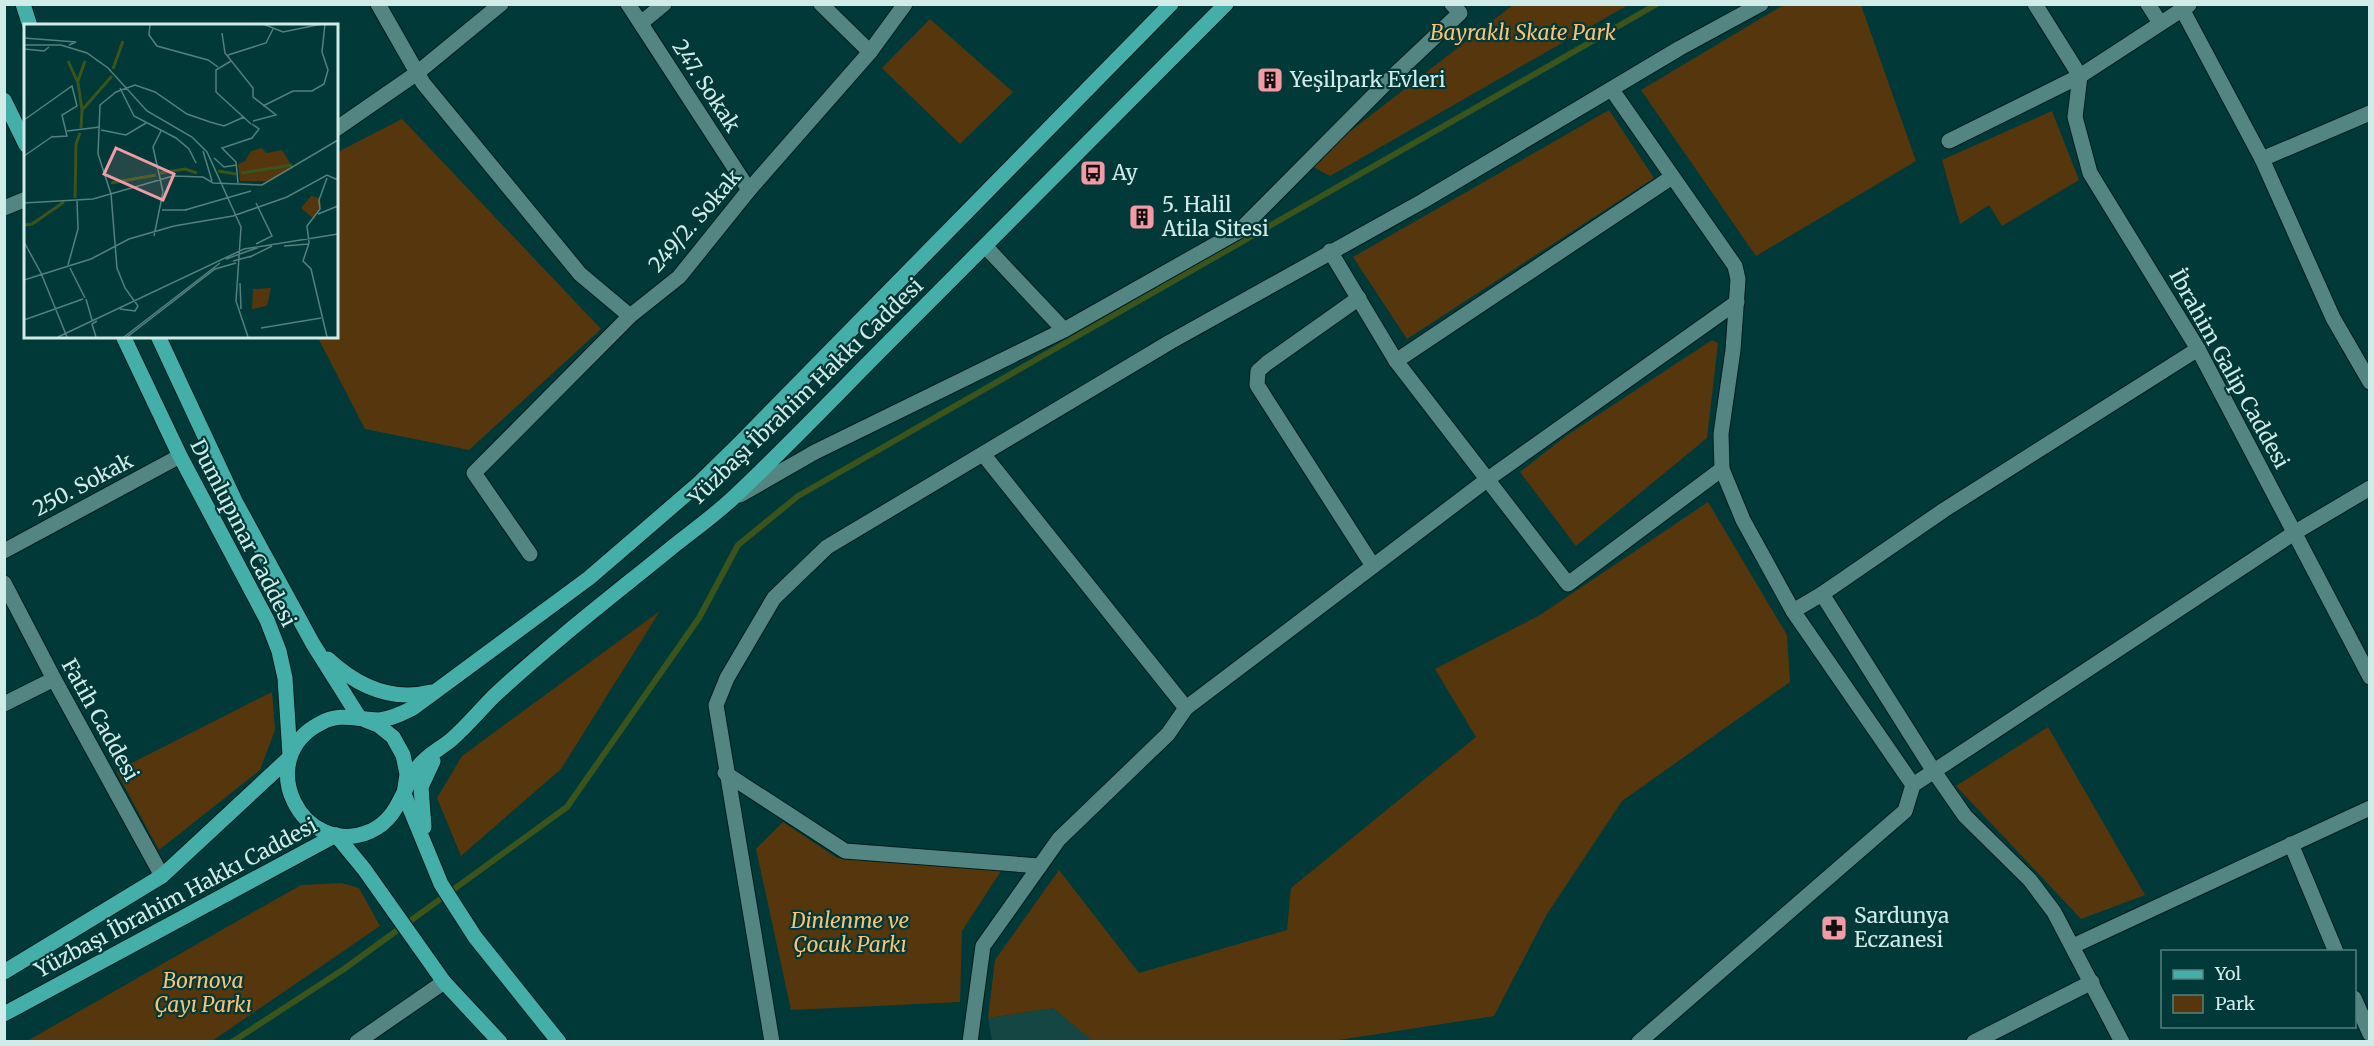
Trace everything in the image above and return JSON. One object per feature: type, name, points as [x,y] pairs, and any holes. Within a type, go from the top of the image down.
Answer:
[{"type":"main road","points":[[23,4],[29,24]]},
{"type":"main road","name":"Yüzbaşı İbrahim Hakkı Caddesi","points":[[1171,4],[697,485],[590,578],[413,708],[397,716],[379,720],[342,716],[324,720],[309,729],[297,742],[290,758],[287,778],[291,798],[301,815],[317,828],[336,835],[353,835],[370,831],[385,822],[396,809],[419,764],[453,738],[495,695],[732,499],[1226,4]]},
{"type":"main road","points":[[4,100],[24,141]]},
{"type":"main road","name":"Dumlupınar Caddesi","points":[[124,338],[180,456],[236,557],[279,651],[285,678],[290,758]]},
{"type":"main road","name":"Dumlupınar Caddesi","points":[[159,338],[235,501],[313,644],[359,717]]},
{"type":"main road","name":"Dumlupınar Caddesi","points":[[313,644],[345,675],[370,688],[401,697],[434,692]]},
{"type":"main road","points":[[359,717],[378,725],[393,737],[403,754],[407,774],[404,794],[441,884],[476,937],[558,1041]]},
{"type":"main road","points":[[441,884],[422,822],[420,799],[425,774],[434,759],[453,738]]},
{"type":"main road","name":"Yüzbaşı İbrahim Hakkı Caddesi","points":[[4,972],[162,876],[290,758]]},
{"type":"main road","points":[[336,835],[364,869],[444,982],[500,1041]]},
{"type":"main road","name":"Yüzbaşı İbrahim Hakkı Caddesi","points":[[4,1014],[336,835]]},
{"type":"street","points":[[378,4],[417,74],[580,274],[630,316]]},
{"type":"street","points":[[338,128],[417,74],[501,4]]},
{"type":"street","name":"247. Sokak","points":[[628,4],[749,190]]},
{"type":"street","points":[[641,23],[664,4]]},
{"type":"street","points":[[821,4],[870,52]]},
{"type":"street","name":"249/2. Sokak","points":[[530,554],[474,473],[630,316],[679,276],[749,190],[870,52],[905,4]]},
{"type":"street","points":[[732,499],[815,452],[1064,330],[1239,231],[1389,80],[1460,13],[1452,4]]},
{"type":"street","points":[[772,1041],[725,773],[716,705],[727,678],[774,598],[827,547],[1330,250],[1423,201],[1761,4]]},
{"type":"street","points":[[2035,4],[2080,76]]},
{"type":"street","points":[[2148,4],[2160,22]]},
{"type":"street","points":[[1949,141],[2080,76],[2185,7],[2262,159],[2333,318],[2370,382]]},
{"type":"street","name":"İbrahim Galip Caddesi","points":[[2080,76],[2075,117],[2090,173],[2198,350],[2370,677]]},
{"type":"street","points":[[1612,90],[1734,266],[1738,279],[1721,434],[1722,469],[1743,520],[1793,611],[1913,785]]},
{"type":"street","points":[[2262,159],[2370,113]]},
{"type":"street","points":[[1396,361],[1672,177]]},
{"type":"street","points":[[4,208],[24,200]]},
{"type":"street","points":[[985,246],[1064,330]]},
{"type":"street","points":[[1330,250],[1396,361],[1568,584],[1722,469]]},
{"type":"street","points":[[1359,298],[1267,363],[1258,371],[1257,385],[1373,566]]},
{"type":"street","points":[[970,1041],[983,946],[1059,839],[1168,734],[1186,708],[1488,479],[1737,302]]},
{"type":"street","points":[[1793,611],[1822,594],[1944,510],[2198,350]]},
{"type":"street","points":[[983,454],[1186,708]]},
{"type":"street","name":"250. Sokak","points":[[4,551],[180,456]]},
{"type":"street","points":[[1639,1041],[1905,811],[1913,785],[2294,533],[2370,488]]},
{"type":"street","name":"Fatih Caddesi","points":[[4,583],[162,876]]},
{"type":"street","points":[[1822,594],[1933,770],[1972,826],[2030,880],[2054,912],[2122,1041]]},
{"type":"street","points":[[4,704],[54,679]]},
{"type":"street","points":[[725,773],[845,851],[1040,866]]},
{"type":"street","points":[[2073,946],[2370,808]]},
{"type":"street","points":[[2291,844],[2336,950]]},
{"type":"street","points":[[357,1041],[444,982]]},
{"type":"street","points":[[1974,1041],[2092,982]]},
{"type":"street","points":[[2356,1000],[2370,1034]]},
{"type":"shaded area","points":[[1053,1008],[1094,1041],[992,1041],[988,1018]]},
{"type":"green space","points":[[1785,4],[1861,5],[1916,161],[1756,256],[1641,90]]},
{"type":"green space","name":"Bayraklı Skate Park","points":[[1513,5],[1628,5],[1330,176],[1308,164]]},
{"type":"green space","points":[[930,19],[1013,92],[960,144],[882,68]]},
{"type":"green space","points":[[1609,110],[1654,178],[1407,339],[1353,257]]},
{"type":"green space","points":[[2052,111],[2079,180],[2002,226],[1989,205],[1960,224],[1942,160]]},
{"type":"green space","points":[[402,119],[601,329],[469,450],[365,429],[318,338],[338,338],[338,152]]},
{"type":"green space","points":[[1712,340],[1718,343],[1707,438],[1576,546],[1520,472],[1566,436]]},
{"type":"green space","points":[[1708,502],[1787,635],[1790,682],[1622,801],[1547,914],[1494,1016],[1332,1041],[1094,1042],[1053,1008],[988,1018],[995,960],[1059,870],[1139,973],[1287,930],[1291,888],[1476,737],[1435,669],[1540,615]]},
{"type":"green space","points":[[660,611],[561,769],[461,856],[437,798],[462,756]]},
{"type":"green space","points":[[272,692],[275,730],[260,770],[159,850],[116,771]]},
{"type":"green space","points":[[2048,727],[2145,895],[2081,919],[1956,786]]},
{"type":"green space","name":"Dinlenme ve Çocuk Parkı","points":[[783,822],[837,858],[1001,871],[962,931],[960,1002],[791,1010],[756,849]]},
{"type":"green space","name":"Bornova Çayı Parkı","points":[[342,883],[359,888],[380,926],[212,1041],[27,1041],[301,885]]},
{"type":"waterway","points":[[232,1042],[344,969],[567,807],[699,618],[738,545],[798,496],[1657,4]]},
{"type":"place","name":"Yeşilpark Evleri","points":[[1270,80]]},
{"type":"place","name":"Ay","points":[[1093,173]]},
{"type":"place","name":"5. Halil Atila Sitesi","points":[[1142,217]]},
{"type":"place","name":"Sardunya Eczanesi","points":[[1834,928]]}]
